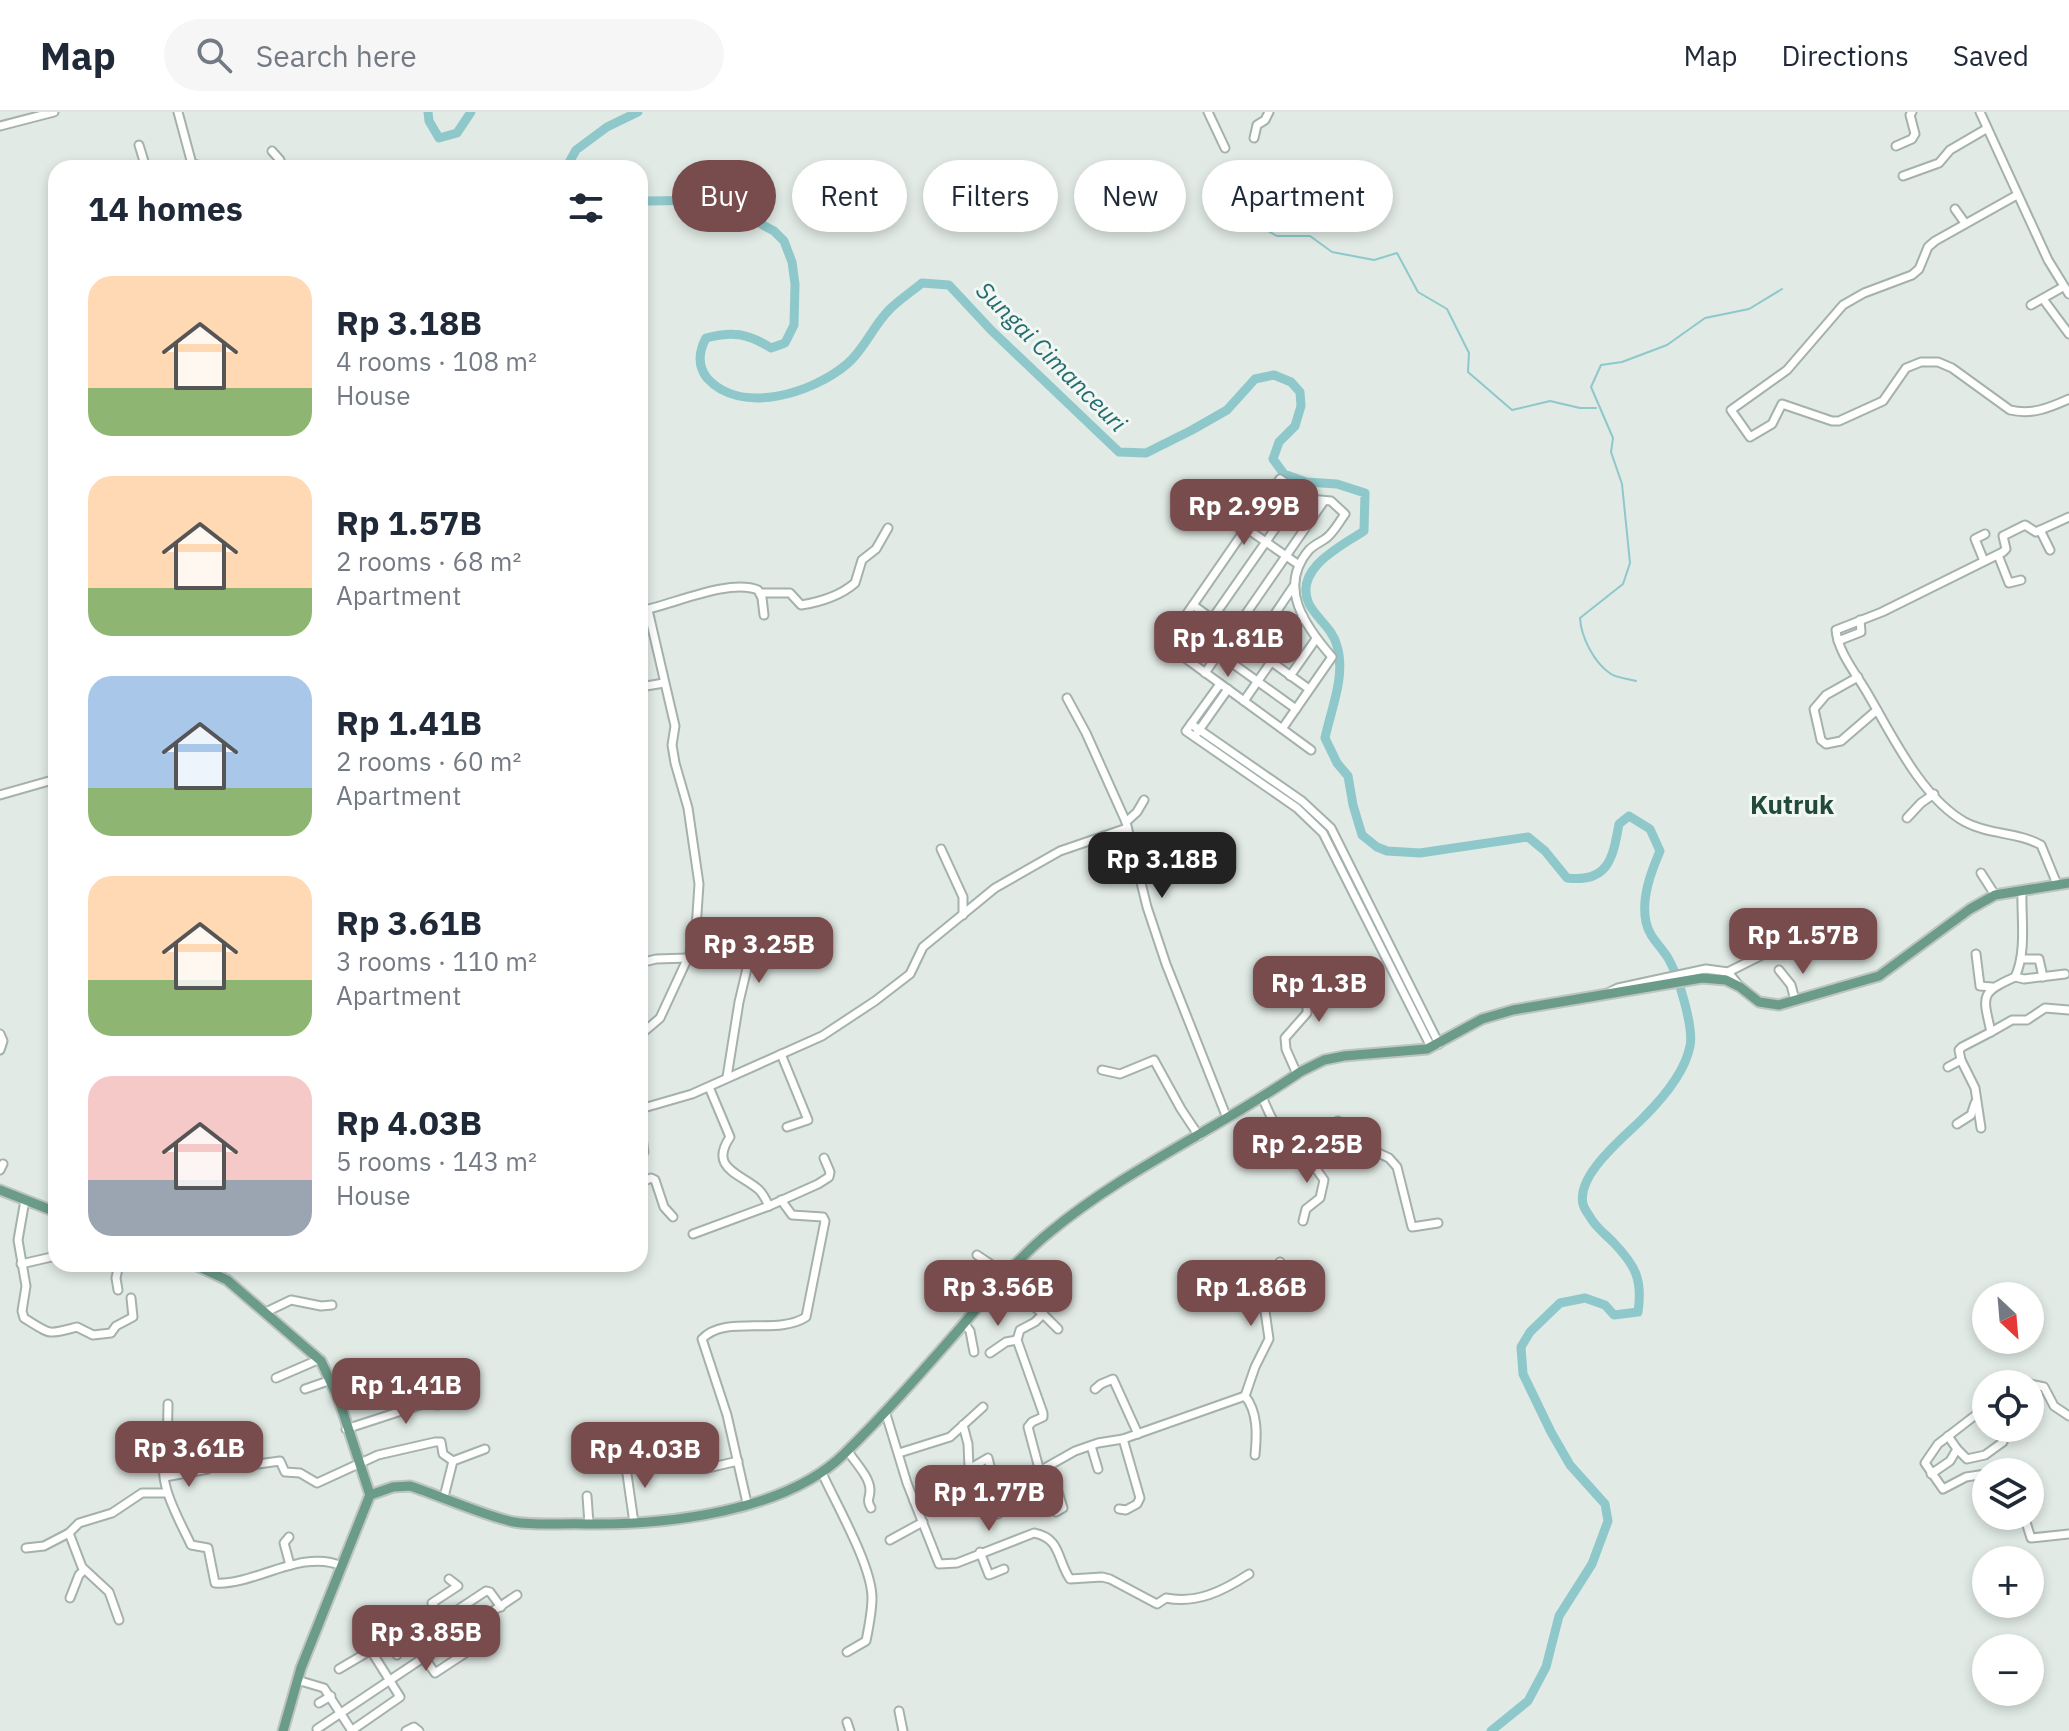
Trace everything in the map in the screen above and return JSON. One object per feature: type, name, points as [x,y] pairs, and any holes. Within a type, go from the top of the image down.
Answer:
[{"type":"main road","points":[[370,1495],[405,1486],[512,1521],[589,1524],[669,1521],[785,1493],[822,1473],[847,1450],[1024,1255],[1050,1231],[1297,1074],[1334,1058],[1435,1045],[1491,1016],[1704,974],[1740,987],[1764,1004],[1779,1005],[1885,973],[1970,909],[1995,895],[2069,883]]},
{"type":"main road","points":[[0,1190],[48,1209]]},
{"type":"main road","points":[[210,1272],[227,1280],[320,1359],[331,1380],[370,1495],[297,1680],[283,1731]]},
{"type":"street","points":[[0,126],[54,112]]},
{"type":"street","points":[[178,112],[190,160]]},
{"type":"street","points":[[1208,112],[1225,148]]},
{"type":"street","points":[[1254,138],[1258,124],[1265,120],[1269,112]]},
{"type":"street","points":[[1896,146],[1912,139],[1915,134],[1912,112]]},
{"type":"street","points":[[1980,112],[2017,195],[2066,291],[2031,305]]},
{"type":"street","points":[[1903,176],[1939,163],[1952,148],[1986,129]]},
{"type":"street","points":[[139,145],[144,160]]},
{"type":"street","points":[[272,151],[280,160]]},
{"type":"street","points":[[2017,195],[1928,247],[1919,269],[1912,275],[1864,293],[1843,305],[1787,370],[1733,407],[1732,413],[1750,437],[1772,424],[1782,404],[1839,421],[1883,401],[1906,368],[1921,362],[1946,365],[2010,410],[2034,412],[2069,399]]},
{"type":"street","points":[[1955,209],[1965,223]]},
{"type":"street","points":[[2043,299],[2069,334]]},
{"type":"street","points":[[1282,729],[1332,657],[1316,639],[1303,616],[1293,587],[1294,575],[1315,544],[1327,538],[1345,514],[1331,501],[1309,499],[1280,479],[1166,644],[1220,684],[1228,689],[1282,729],[1311,750]]},
{"type":"street","points":[[1212,619],[1300,493]]},
{"type":"street","points":[[1205,673],[1324,501]]},
{"type":"street","points":[[2057,884],[2041,845],[1967,823],[1948,810],[1934,794],[1913,769],[1877,710],[1838,641],[1836,630],[1998,555],[2005,550],[2003,536],[2011,530],[2025,525],[2033,532],[2069,517]]},
{"type":"street","points":[[760,593],[790,593],[801,605],[841,593],[855,583],[858,565],[876,549],[888,528]]},
{"type":"street","points":[[1246,528],[1299,565]]},
{"type":"street","points":[[2040,530],[2050,550]]},
{"type":"street","points":[[1984,561],[1975,539],[1985,534]]},
{"type":"street","points":[[1998,555],[2009,583],[2021,580]]},
{"type":"street","points":[[648,609],[726,588],[755,587],[760,593],[764,615]]},
{"type":"street","points":[[1252,648],[1293,587]]},
{"type":"street","points":[[1193,605],[1309,689]]},
{"type":"street","points":[[1244,701],[1303,616]]},
{"type":"street","points":[[1838,641],[1861,632],[1860,620]]},
{"type":"street","points":[[648,625],[675,726],[672,745],[688,808],[699,884],[696,929],[688,958],[660,1018],[648,1028]]},
{"type":"street","points":[[1179,625],[1296,709]]},
{"type":"street","points":[[1290,676],[1316,639]]},
{"type":"street","points":[[1858,677],[1826,695],[1814,709],[1821,740],[1826,744],[1841,741],[1877,710]]},
{"type":"street","points":[[648,686],[664,683]]},
{"type":"street","points":[[1220,684],[1191,724],[1197,733],[1302,801],[1331,828],[1435,1045]]},
{"type":"street","points":[[1197,733],[1228,689]]},
{"type":"street","points":[[1067,698],[1086,733],[1126,825],[1147,907],[1166,964],[1227,1118]]},
{"type":"street","points":[[0,795],[48,782]]},
{"type":"street","points":[[1907,818],[1934,794]]},
{"type":"street","points":[[648,1107],[709,1087],[846,1022],[898,985],[910,974],[920,950],[1015,874],[1060,851],[1126,825],[1140,810],[1144,800]]},
{"type":"street","points":[[941,849],[963,897],[963,915]]},
{"type":"street","points":[[1981,873],[1995,895]]},
{"type":"street","points":[[2015,977],[2021,959],[2022,890]]},
{"type":"street","points":[[1704,974],[1728,972],[1766,953]]},
{"type":"street","points":[[1976,954],[1981,986],[1995,987]]},
{"type":"street","points":[[648,961],[688,958]]},
{"type":"street","points":[[2021,959],[2039,959],[2043,977]]},
{"type":"street","points":[[727,1077],[749,960]]},
{"type":"street","points":[[1779,970],[1791,985],[1795,1000]]},
{"type":"street","points":[[1297,1074],[1286,1049],[1285,1038],[1304,1019],[1309,1009],[1307,972]]},
{"type":"street","points":[[1728,972],[1738,980],[1740,987]]},
{"type":"street","points":[[1991,1032],[1983,1003],[1986,994],[2015,977],[2024,979],[2065,974]]},
{"type":"street","points":[[1981,1128],[1973,1084],[1961,1060],[1960,1049],[2012,1020],[2027,1020],[2045,1008],[2069,1010]]},
{"type":"street","points":[[0,1034],[3,1041],[0,1050]]},
{"type":"street","points":[[781,1054],[808,1120],[787,1127]]},
{"type":"street","points":[[1102,1070],[1120,1074],[1151,1059],[1155,1061],[1199,1136]]},
{"type":"street","points":[[1948,1067],[1961,1060]]},
{"type":"street","points":[[709,1087],[730,1137],[722,1148],[722,1157],[738,1178],[759,1190],[769,1206]]},
{"type":"street","points":[[1262,1097],[1280,1132],[1295,1140],[1324,1180],[1320,1198],[1306,1209],[1303,1221]]},
{"type":"street","points":[[1957,1124],[1971,1115],[1976,1097]]},
{"type":"street","points":[[1295,1140],[1329,1123],[1340,1121],[1353,1136],[1366,1138],[1376,1153],[1393,1161],[1404,1187],[1412,1227],[1438,1223]]},
{"type":"street","points":[[693,1234],[769,1206],[829,1177],[824,1158]]},
{"type":"street","points":[[648,1179],[655,1180],[664,1207],[673,1217]]},
{"type":"street","points":[[25,1200],[18,1236],[26,1286],[23,1316],[48,1332],[64,1332],[77,1327],[93,1335],[112,1332],[116,1326],[133,1317],[131,1298]]},
{"type":"street","points":[[747,1503],[727,1415],[702,1339],[709,1332],[720,1329],[788,1324],[806,1317],[825,1221],[823,1217],[792,1215],[781,1200]]},
{"type":"street","points":[[977,1255],[1058,1329]]},
{"type":"street","points":[[21,1264],[48,1258]]},
{"type":"street","points":[[1255,1455],[1255,1417],[1245,1396],[1269,1339],[1265,1311],[1274,1298],[1280,1262]]},
{"type":"street","points":[[117,1272],[118,1290]]},
{"type":"street","points":[[266,1312],[291,1300],[332,1305]]},
{"type":"street","points":[[1043,1314],[1020,1330],[1017,1340],[1043,1413],[1043,1417],[1028,1427],[1047,1498]]},
{"type":"street","points":[[964,1323],[970,1331],[974,1352]]},
{"type":"street","points":[[990,1353],[1006,1342],[1017,1340]]},
{"type":"street","points":[[276,1378],[320,1359]]},
{"type":"street","points":[[1095,1389],[1113,1379],[1138,1434]]},
{"type":"street","points":[[305,1389],[331,1380]]},
{"type":"street","points":[[2044,1388],[2054,1406],[2069,1416]]},
{"type":"street","points":[[996,1490],[1006,1490],[1075,1451],[1123,1439],[1245,1396]]},
{"type":"street","points":[[346,1429],[426,1403],[438,1405],[456,1400]]},
{"type":"street","points":[[168,1404],[166,1493],[191,1545],[209,1549],[215,1584],[290,1565],[328,1561],[342,1566]]},
{"type":"street","points":[[899,1453],[946,1439],[983,1407]]},
{"type":"street","points":[[885,1411],[914,1501],[939,1564],[957,1563],[1034,1533],[1043,1535],[1056,1545],[1070,1579],[1110,1579],[1157,1604],[1166,1598],[1188,1601],[1211,1594],[1249,1574]]},
{"type":"street","points":[[1972,1418],[1932,1450],[1925,1463],[1943,1489],[1972,1476]]},
{"type":"street","points":[[963,1425],[969,1467]]},
{"type":"street","points":[[139,1444],[187,1430],[201,1435],[205,1455]]},
{"type":"street","points":[[1948,1436],[1967,1459],[1985,1455],[2001,1442]]},
{"type":"street","points":[[1119,1509],[1135,1506],[1140,1498],[1123,1439]]},
{"type":"street","points":[[165,1477],[205,1470],[200,1457],[205,1455],[251,1452],[258,1464],[280,1461],[285,1472],[300,1473],[317,1483],[378,1455],[440,1441],[443,1454],[453,1461]]},
{"type":"street","points":[[1091,1446],[1098,1469]]},
{"type":"street","points":[[453,1461],[485,1449]]},
{"type":"street","points":[[693,1449],[708,1468],[738,1461]]},
{"type":"street","points":[[1931,1474],[1950,1461],[1957,1449]]},
{"type":"street","points":[[847,1450],[862,1468],[869,1485],[867,1502],[871,1508]]},
{"type":"street","points":[[633,1452],[626,1467],[634,1523]]},
{"type":"street","points":[[914,1501],[988,1458],[998,1514]]},
{"type":"street","points":[[444,1497],[453,1461]]},
{"type":"street","points":[[1050,1466],[1063,1508],[1056,1512]]},
{"type":"street","points":[[822,1473],[868,1574],[872,1595],[866,1641],[847,1652]]},
{"type":"street","points":[[26,1548],[44,1546],[69,1533],[79,1523],[112,1513],[142,1493],[166,1493]]},
{"type":"street","points":[[587,1496],[589,1524]]},
{"type":"street","points":[[890,1540],[923,1522]]},
{"type":"street","points":[[2028,1530],[2031,1538],[2069,1534]]},
{"type":"street","points":[[69,1533],[72,1547],[84,1570],[111,1596],[119,1620]]},
{"type":"street","points":[[289,1537],[284,1543],[290,1565]]},
{"type":"street","points":[[980,1552],[989,1575],[1004,1569]]},
{"type":"street","points":[[70,1598],[84,1570]]},
{"type":"street","points":[[444,1621],[432,1603],[458,1586],[449,1579]]},
{"type":"street","points":[[412,1640],[486,1591],[501,1607]]},
{"type":"street","points":[[317,1729],[517,1595]]},
{"type":"street","points":[[339,1669],[405,1630],[434,1674],[475,1648],[476,1644],[465,1629]]},
{"type":"street","points":[[387,1640],[397,1655]]},
{"type":"street","points":[[297,1680],[321,1686],[331,1696],[352,1731],[400,1699],[370,1649]]},
{"type":"street","points":[[319,1703],[331,1696]]},
{"type":"street","points":[[899,1711],[903,1731]]},
{"type":"street","points":[[847,1722],[850,1731]]},
{"type":"street","points":[[406,1731],[413,1727],[419,1731]]},
{"type":"waterway","name":"Sungai Cimanceuri","points":[[428,112],[429,121],[439,138],[457,133],[471,112]]},
{"type":"waterway","name":"Sungai Cimanceuri","points":[[570,160],[576,150],[607,127],[638,112]]},
{"type":"waterway","name":"Sungai Cimanceuri","points":[[648,201],[716,200],[774,231],[784,241],[792,262],[795,284],[794,325],[785,343],[771,348],[747,336],[724,334],[706,338],[702,348],[700,363],[707,378],[721,389],[738,396],[777,396],[816,384],[833,374],[853,358],[889,310],[922,283],[949,285],[991,330],[1119,452],[1146,453],[1192,430],[1227,410],[1255,379],[1274,375],[1291,382],[1300,392],[1301,406],[1295,426],[1279,442],[1273,459],[1284,474],[1306,482],[1337,484],[1365,493],[1364,531],[1332,551],[1313,569],[1306,591],[1309,604],[1332,634],[1337,646],[1339,681],[1325,738],[1337,763],[1348,776],[1362,835],[1387,851],[1420,853],[1528,837],[1545,851],[1567,878],[1581,878],[1600,872],[1606,865],[1619,824],[1629,816],[1650,829],[1660,851],[1646,895],[1646,922],[1676,976],[1687,1014],[1690,1046],[1672,1084],[1594,1168],[1583,1192],[1583,1204],[1596,1226],[1627,1258],[1636,1273],[1638,1312],[1614,1315],[1605,1305],[1585,1298],[1560,1303],[1530,1332],[1521,1347],[1523,1374],[1551,1432],[1570,1465],[1605,1504],[1608,1521],[1592,1564],[1559,1616],[1546,1667],[1528,1701],[1491,1731]]},
{"type":"waterway","points":[[1270,232],[1277,236],[1310,236],[1332,252],[1374,260],[1397,253],[1418,292],[1447,309],[1469,353],[1468,372],[1512,410],[1550,401],[1580,408],[1596,408]]},
{"type":"waterway","points":[[1636,681],[1611,674],[1599,663],[1581,625],[1580,618],[1623,584],[1630,563],[1622,484],[1611,452],[1613,438],[1591,387],[1601,365],[1622,362],[1667,345],[1705,318],[1749,309],[1782,289]]},
{"type":"district","name":"Kutruk","points":[[1792,805]]}]
